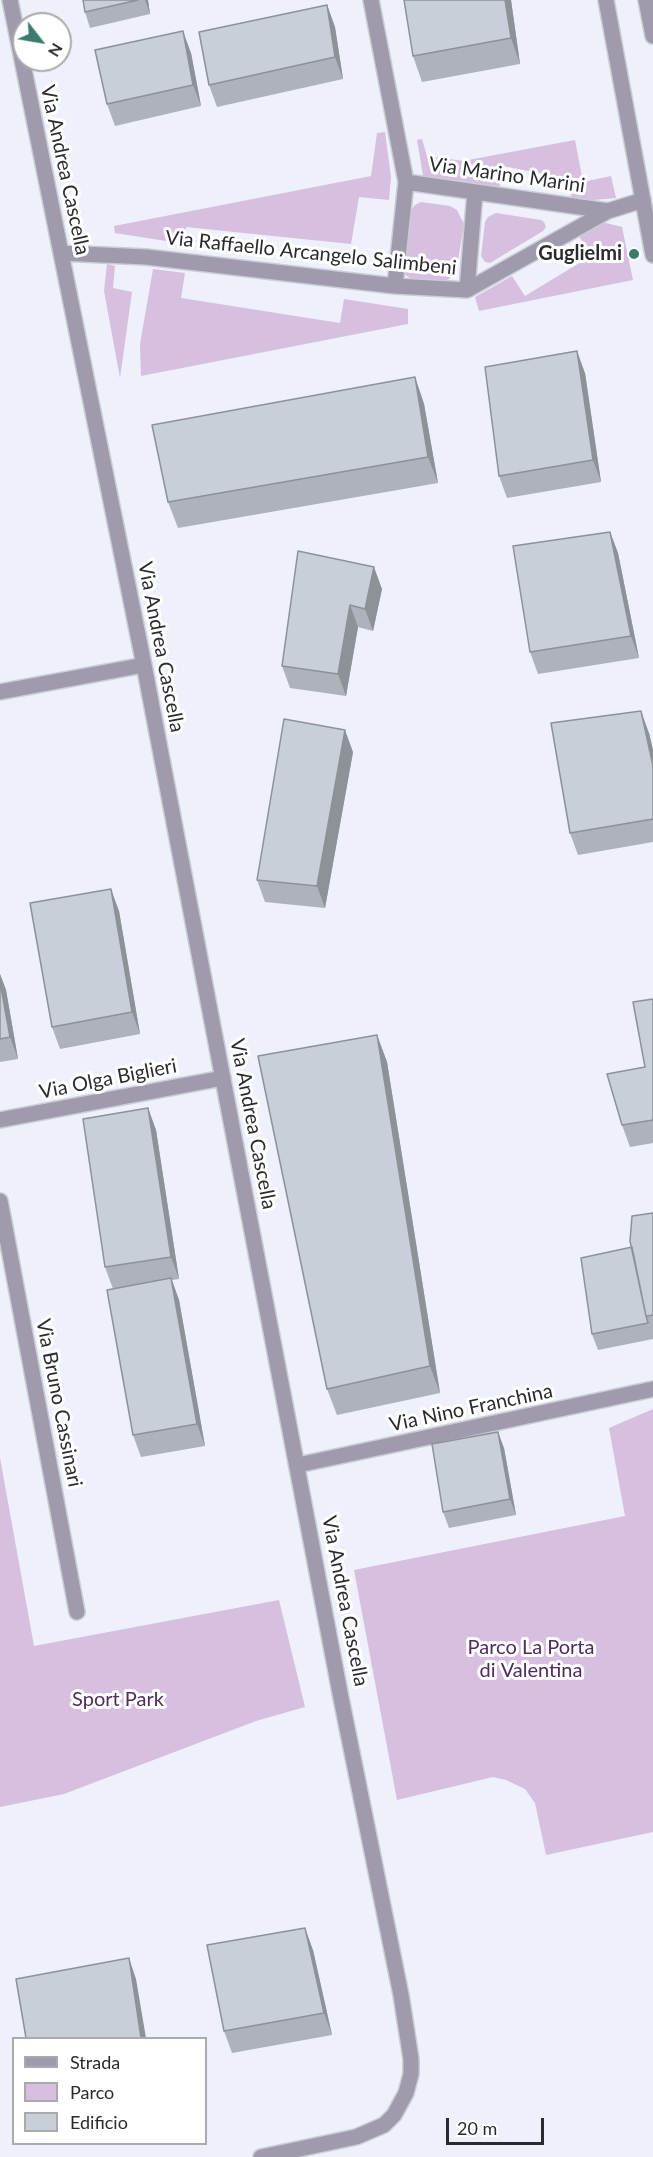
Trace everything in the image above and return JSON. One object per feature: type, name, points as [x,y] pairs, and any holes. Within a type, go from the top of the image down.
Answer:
[{"type":"street","name":"Via Andrea Cascella","points":[[10,0],[144,665],[341,1698],[401,1995],[411,2059],[411,2074],[406,2093],[398,2109],[384,2125],[339,2142],[261,2157]]},
{"type":"street","name":"Via Marino Marini","points":[[371,0],[406,183],[608,211]]},
{"type":"street","points":[[606,0],[653,255]]},
{"type":"street","points":[[646,0],[653,36]]},
{"type":"street","points":[[395,286],[406,183]]},
{"type":"street","points":[[467,290],[475,192]]},
{"type":"street","name":"Via Raffaello Arcangelo Salimbeni","points":[[60,253],[146,257],[395,286],[467,290],[608,211],[643,200]]},
{"type":"street","points":[[0,692],[144,665]]},
{"type":"street","name":"Via Olga Biglieri","points":[[0,1120],[223,1078]]},
{"type":"street","name":"Via Bruno Cassinari","points":[[0,1201],[77,1612]]},
{"type":"street","name":"Via Nino Franchina","points":[[298,1465],[653,1389]]},
{"type":"green space","points":[[385,132],[391,177],[389,200],[359,197],[351,244],[186,227],[185,244],[115,233],[114,226],[371,176],[377,133]]},
{"type":"green space","points":[[422,139],[427,156],[463,161],[575,140],[583,182],[611,176],[616,198],[570,202],[574,180],[503,166],[499,191],[424,181],[417,140]]},
{"type":"green space","points":[[421,202],[450,206],[457,210],[464,224],[456,273],[445,282],[410,278],[404,274],[401,266],[408,214],[415,205]]},
{"type":"green space","points":[[496,213],[541,220],[546,227],[490,263],[485,262],[481,256],[485,222],[488,217]]},
{"type":"green space","points":[[602,222],[622,227],[633,280],[479,311],[475,297],[512,276],[525,296],[591,256],[579,236]]},
{"type":"green space","points":[[107,264],[115,266],[113,288],[132,292],[120,378],[104,291]]},
{"type":"green space","points":[[153,269],[185,273],[181,298],[340,323],[344,299],[408,309],[408,324],[141,376],[140,344]]},
{"type":"green space","name":"Parco La Porta di Valentina","points":[[653,1409],[653,1832],[546,1855],[535,1803],[525,1789],[506,1780],[493,1777],[397,1800],[354,1570],[625,1516],[609,1428]]},
{"type":"green space","name":"Sport Park","points":[[0,1458],[34,1646],[279,1600],[305,1707],[256,1721],[64,1794],[0,1807]]},
{"type":"building","points":[[83,0],[138,0],[85,12]]},
{"type":"building","points":[[404,0],[505,0],[511,38],[413,56]]},
{"type":"building","points":[[327,5],[335,57],[209,85],[199,32]]},
{"type":"building","points":[[183,31],[193,85],[107,104],[95,50]]},
{"type":"building","points":[[577,351],[593,460],[499,476],[485,367]]},
{"type":"building","points":[[415,377],[428,457],[168,502],[152,425]]},
{"type":"building","points":[[610,532],[631,636],[530,652],[513,546]]},
{"type":"building","points":[[298,551],[374,567],[365,609],[350,605],[338,674],[282,666]]},
{"type":"building","points":[[641,711],[653,766],[653,819],[570,833],[551,723]]},
{"type":"building","points":[[284,719],[345,730],[317,886],[257,880]]},
{"type":"building","points":[[111,889],[132,1012],[52,1027],[30,903]]},
{"type":"building","points":[[0,982],[10,1037],[0,1039]]},
{"type":"building","points":[[653,999],[653,1120],[622,1125],[607,1074],[645,1067],[633,1002]]},
{"type":"building","points":[[377,1035],[430,1366],[327,1389],[258,1056]]},
{"type":"building","points":[[148,1108],[171,1257],[105,1267],[83,1119]]},
{"type":"building","points":[[653,1213],[653,1315],[646,1316],[630,1241],[632,1216]]},
{"type":"building","points":[[632,1247],[648,1323],[592,1334],[581,1258]]},
{"type":"building","points":[[171,1278],[197,1424],[133,1435],[107,1290]]},
{"type":"building","points":[[498,1432],[510,1499],[443,1512],[432,1444]]},
{"type":"building","points":[[305,1928],[324,2013],[224,2031],[207,1945]]},
{"type":"building","points":[[129,1958],[141,2037],[26,2037],[16,1979]]},
{"type":"place","name":"Guglielmi","points":[[634,254]]}]
